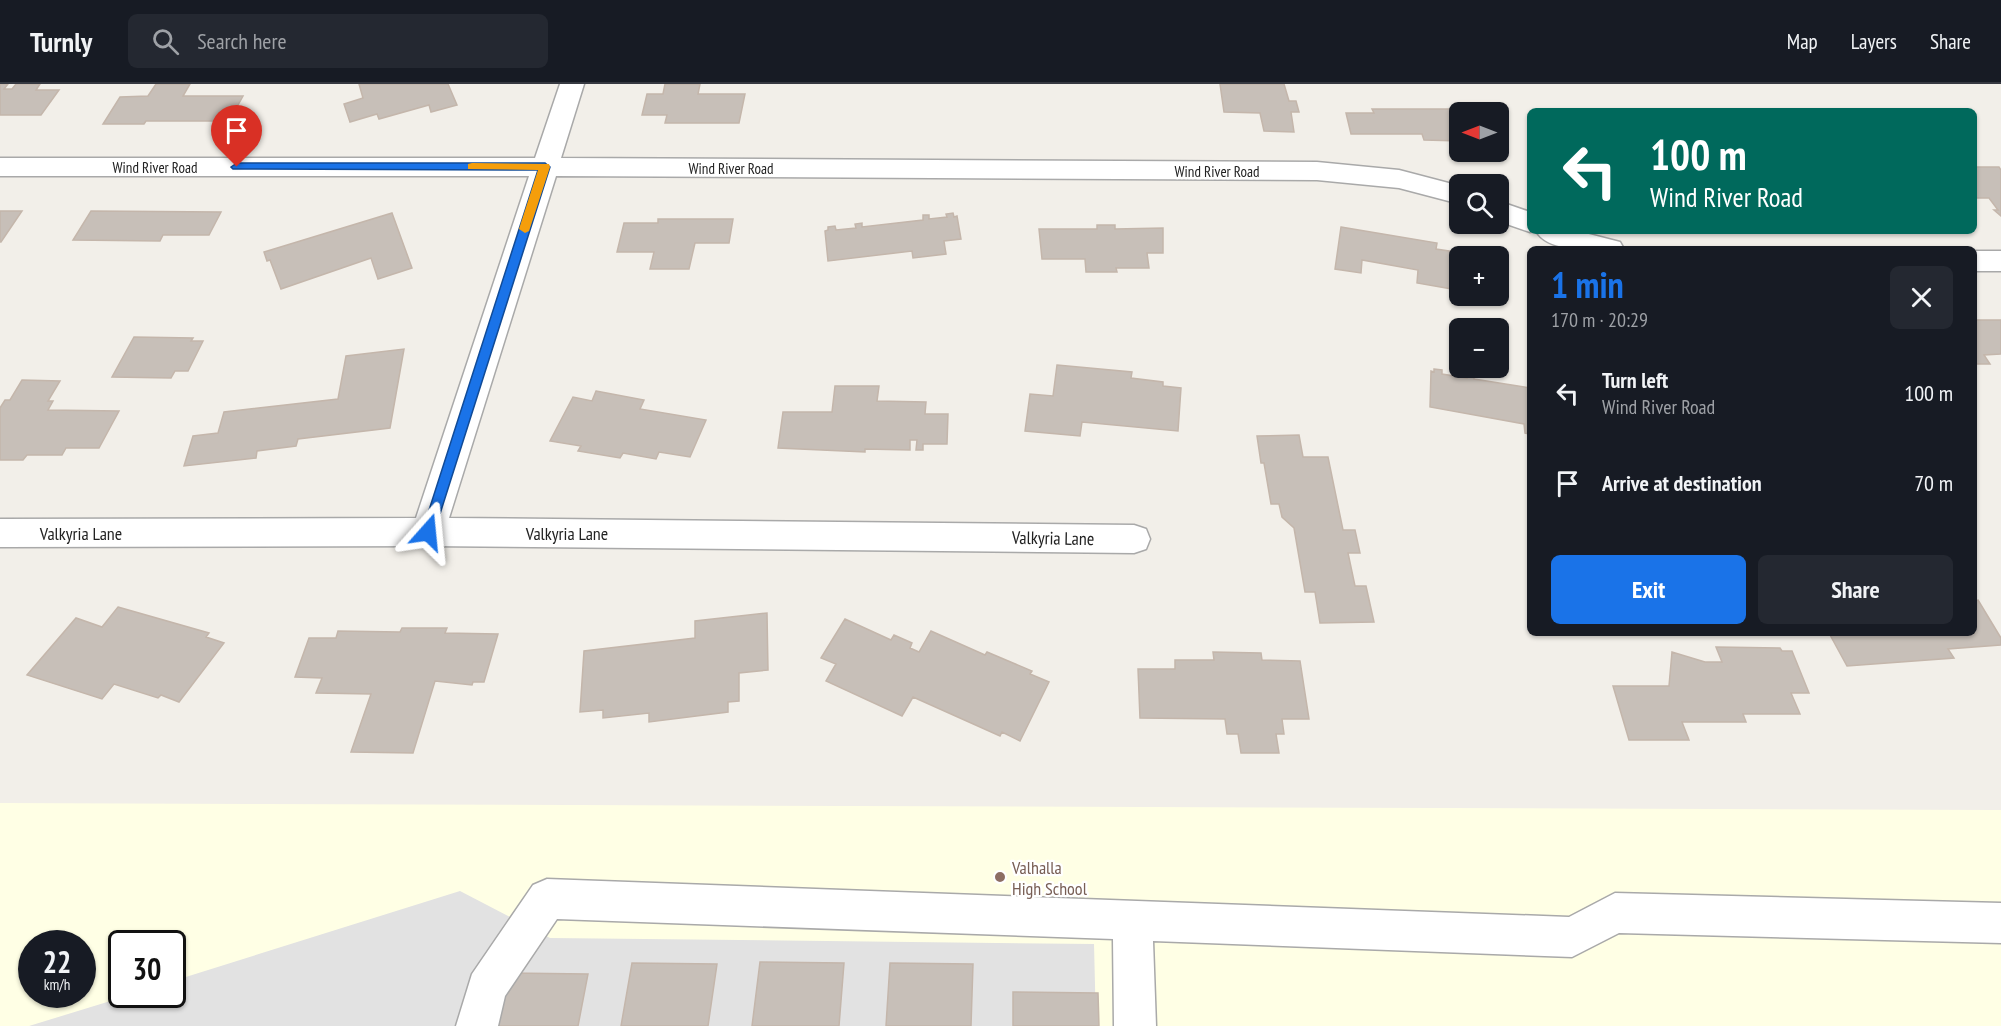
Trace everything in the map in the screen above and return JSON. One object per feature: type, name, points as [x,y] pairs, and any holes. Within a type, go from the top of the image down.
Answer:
[{"type":"street","points":[[428,532],[572,84]]},
{"type":"street","name":"Wind River Road","points":[[0,167],[1317,171],[1399,179],[1449,192]]},
{"type":"street","points":[[1509,214],[1527,222]]},
{"type":"street","points":[[1558,234],[1594,246]]},
{"type":"street","points":[[1977,261],[2001,261]]},
{"type":"street","name":"Valkyria Lane","points":[[0,533],[428,532],[1134,539]]},
{"type":"street","points":[[477,1026],[486,988],[547,899],[1572,937],[1615,913],[2001,923]]},
{"type":"street","points":[[1132,920],[1135,1026]]},
{"type":"shaded area","name":"Valhalla High School","points":[[0,803],[2001,810],[2001,1026],[0,1026]]},
{"type":"shaded area","points":[[460,891],[550,938],[1094,944],[1096,1026],[29,1026],[88,1008],[96,1008],[96,1005],[108,1002],[108,1008],[186,1008],[186,977]]},
{"type":"building","points":[[0,84],[8,84],[4,89],[12,89],[16,84],[40,84],[36,90],[59,90],[41,115],[0,115]]},
{"type":"building","points":[[156,84],[190,84],[183,96],[243,96],[229,121],[146,121],[144,124],[103,124],[120,97],[148,96]]},
{"type":"building","points":[[359,84],[448,84],[457,105],[431,112],[429,105],[379,119],[377,114],[350,122],[344,104],[363,98]]},
{"type":"building","points":[[665,84],[700,84],[698,94],[745,94],[739,123],[665,123],[667,115],[642,115],[647,94],[663,94]]},
{"type":"building","points":[[1220,84],[1284,84],[1289,101],[1296,101],[1299,112],[1291,112],[1294,132],[1264,131],[1260,113],[1224,112]]},
{"type":"building","points":[[1372,109],[1449,109],[1449,141],[1424,140],[1422,134],[1351,134],[1346,113],[1374,113]]},
{"type":"building","points":[[1977,167],[1999,167],[2001,170],[2001,216],[1994,210],[1998,210],[1989,198],[1977,198]]},
{"type":"building","points":[[0,211],[22,211],[1,242],[0,242]]},
{"type":"building","points":[[91,211],[221,212],[209,235],[163,235],[160,241],[73,240]]},
{"type":"building","points":[[392,213],[412,268],[378,279],[371,258],[281,289],[270,260],[267,261],[264,252]]},
{"type":"building","points":[[953,213],[954,217],[957,216],[961,239],[944,241],[946,254],[913,258],[912,251],[828,261],[825,231],[828,227],[835,226],[836,230],[856,228],[855,224],[862,223],[862,227],[923,220],[923,215],[929,215],[929,219],[947,217],[946,214]]},
{"type":"building","points":[[658,219],[733,219],[729,243],[695,243],[689,269],[650,269],[654,252],[617,252],[624,223],[658,223]]},
{"type":"building","points":[[1097,225],[1115,225],[1115,229],[1163,228],[1163,253],[1147,253],[1149,268],[1116,268],[1117,272],[1086,272],[1085,259],[1042,259],[1039,229],[1097,229]]},
{"type":"building","points":[[1341,227],[1437,243],[1436,249],[1449,251],[1449,288],[1417,283],[1418,270],[1362,260],[1361,273],[1335,269]]},
{"type":"building","points":[[1977,320],[2001,320],[2001,354],[1984,355],[1990,364],[1977,364]]},
{"type":"building","points":[[134,337],[193,338],[191,341],[203,341],[188,371],[175,371],[171,378],[112,377]]},
{"type":"building","points":[[404,349],[390,428],[298,439],[296,446],[257,451],[256,458],[184,466],[193,436],[218,433],[224,412],[338,399],[346,356]]},
{"type":"building","points":[[1057,365],[1132,372],[1131,378],[1163,382],[1163,386],[1181,388],[1178,431],[1082,422],[1080,436],[1025,431],[1030,394],[1053,396]]},
{"type":"building","points":[[1442,370],[1442,374],[1449,375],[1449,378],[1474,378],[1527,388],[1527,433],[1524,424],[1430,407],[1431,371]]},
{"type":"building","points":[[22,380],[60,381],[48,401],[53,401],[48,410],[119,411],[99,448],[66,448],[62,455],[27,455],[23,460],[0,460],[0,408],[5,400],[10,400]]},
{"type":"building","points":[[835,386],[879,386],[877,401],[926,402],[925,414],[948,414],[947,444],[923,444],[923,450],[916,450],[917,440],[910,440],[910,450],[865,449],[865,452],[778,448],[783,412],[832,412]]},
{"type":"building","points":[[596,391],[644,400],[640,409],[706,420],[690,457],[659,452],[656,459],[623,453],[620,458],[578,451],[581,446],[550,441],[573,397],[592,401]]},
{"type":"building","points":[[1299,435],[1303,457],[1328,457],[1343,530],[1355,530],[1360,553],[1348,553],[1355,586],[1366,586],[1374,622],[1320,623],[1315,592],[1305,592],[1294,528],[1282,517],[1279,504],[1271,504],[1257,436]]},
{"type":"building","points":[[1977,600],[2001,638],[2001,645],[1948,649],[1954,658],[1847,666],[1831,636],[1977,636]]},
{"type":"building","points":[[118,607],[209,633],[206,637],[224,643],[179,702],[161,695],[158,698],[114,684],[102,699],[27,675],[76,618],[102,627]]},
{"type":"building","points":[[767,613],[768,670],[739,673],[739,701],[728,702],[728,712],[649,722],[649,713],[603,718],[603,710],[580,712],[584,651],[695,638],[695,621]]},
{"type":"building","points":[[845,619],[891,640],[894,635],[912,643],[910,648],[919,652],[931,631],[985,655],[987,652],[1032,671],[1030,674],[1049,682],[1020,741],[1002,732],[1000,736],[913,697],[902,716],[826,681],[836,664],[821,658]]},
{"type":"building","points":[[402,628],[447,628],[445,633],[498,634],[484,682],[473,682],[472,685],[435,681],[413,753],[351,752],[371,694],[316,693],[322,678],[295,677],[309,638],[336,638],[338,631],[400,632]]},
{"type":"building","points":[[1716,647],[1780,648],[1782,651],[1792,651],[1809,693],[1791,693],[1800,714],[1743,714],[1746,722],[1682,722],[1689,740],[1629,740],[1613,686],[1669,686],[1672,652],[1705,662],[1722,662]]},
{"type":"building","points":[[1213,652],[1261,653],[1262,660],[1300,661],[1309,719],[1282,719],[1284,734],[1276,734],[1279,753],[1241,753],[1238,734],[1227,734],[1225,719],[1140,718],[1138,669],[1175,669],[1175,660],[1214,660]]},
{"type":"building","points":[[760,962],[844,963],[839,1026],[752,1026]]},
{"type":"building","points":[[632,963],[717,964],[708,1026],[621,1026]]},
{"type":"building","points":[[890,963],[973,964],[971,1026],[886,1026]]},
{"type":"building","points":[[505,973],[588,974],[578,1026],[492,1026]]},
{"type":"building","points":[[1013,992],[1098,993],[1099,1026],[1013,1026]]},
{"type":"slow traffic","points":[[472,167],[545,167],[525,229]]},
{"type":"place","name":"Valhalla High School","points":[[1000,877]]},
{"type":"route","points":[[237,167],[545,167],[428,532]]}]
